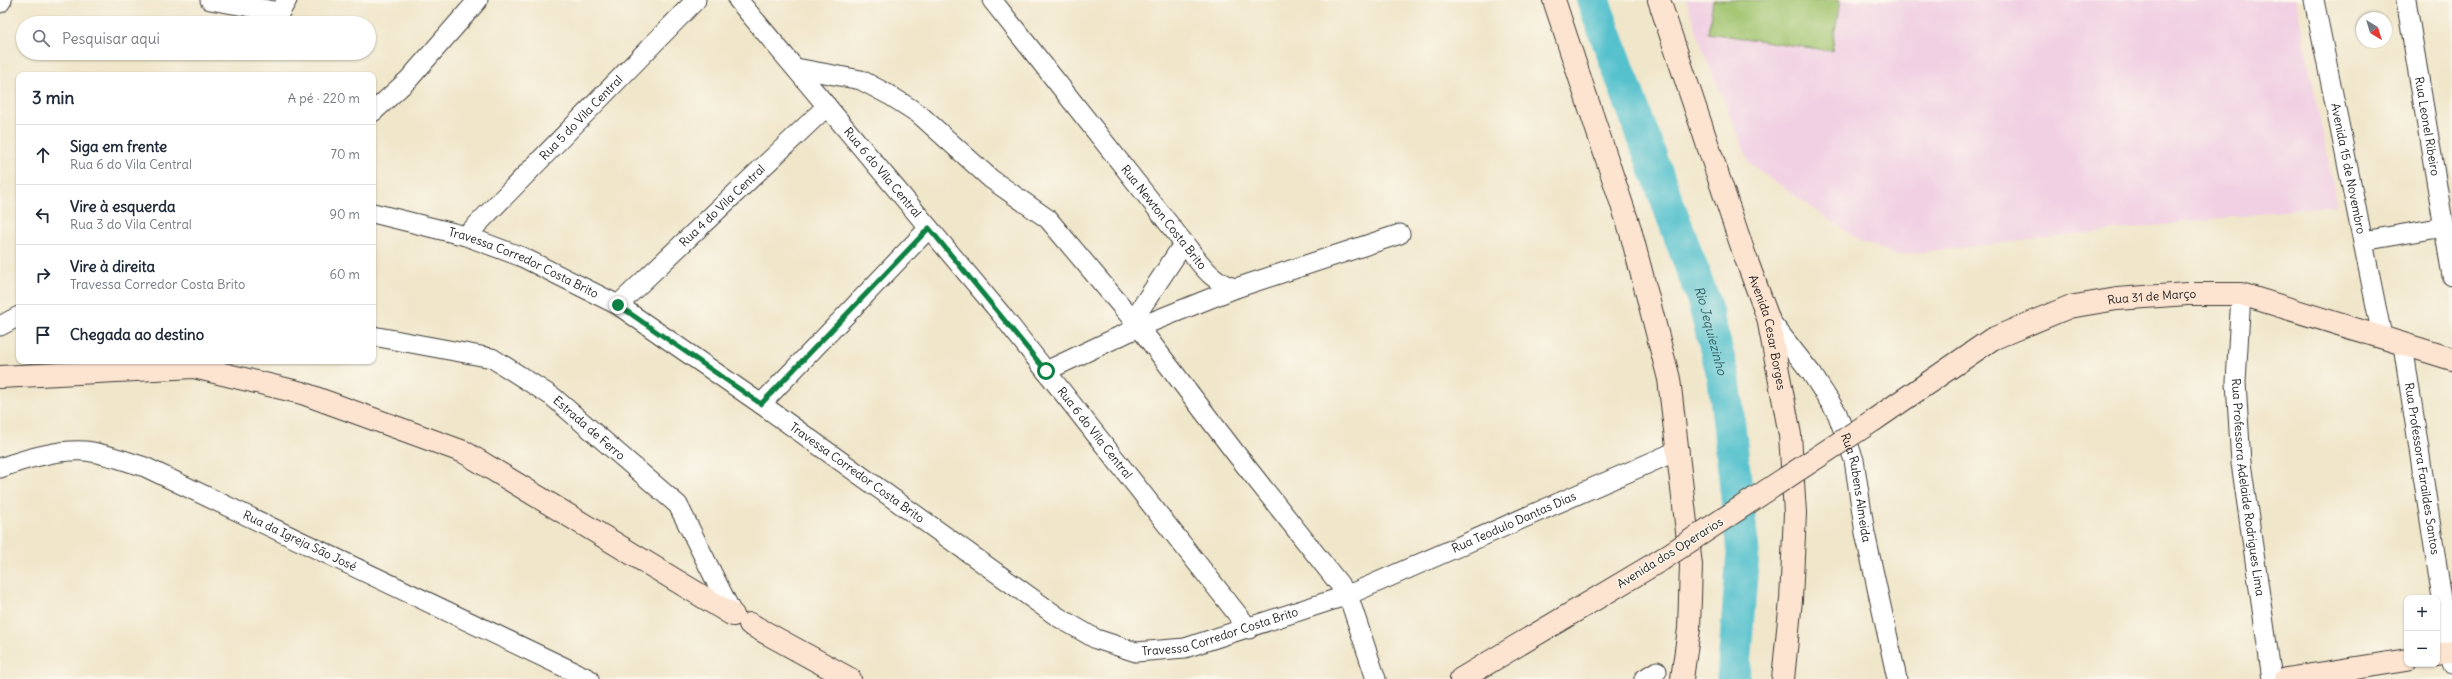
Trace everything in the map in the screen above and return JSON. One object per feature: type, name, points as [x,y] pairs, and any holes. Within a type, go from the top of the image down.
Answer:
[{"type":"street","points":[[210,0],[281,12]]},
{"type":"street","points":[[376,109],[409,80],[478,0]]},
{"type":"street","name":"Rua 5 do Vila Central","points":[[466,236],[696,0]]},
{"type":"street","name":"Rua 6 do Vila Central","points":[[738,0],[929,228],[1046,371],[1249,629]]},
{"type":"street","name":"Rua Newton Costa Brito","points":[[992,0],[1212,277],[1225,286],[1236,288]]},
{"type":"street","points":[[1554,0],[1630,229],[1669,379],[1679,450],[1691,565],[1689,629],[1682,679]]},
{"type":"street","name":"Avenida Cesar Borges","points":[[1659,0],[1745,256],[1768,318],[1790,435],[1795,513],[1791,600],[1783,679]]},
{"type":"street","name":"Avenida 15 de Novembro","points":[[2314,0],[2382,336]]},
{"type":"street","name":"Rua Leonel Ribeiro","points":[[2406,0],[2452,276]]},
{"type":"street","points":[[796,68],[861,80],[919,114],[991,179],[1048,219],[1136,323],[1237,455],[1348,595],[1376,679]]},
{"type":"street","name":"Rua 4 do Vila Central","points":[[618,305],[827,106]]},
{"type":"street","name":"Travessa Corredor Costa Brito","points":[[376,214],[466,236],[522,257],[618,305],[761,404],[1058,617],[1096,639],[1136,652],[1185,648],[1249,629],[1348,595]]},
{"type":"street","points":[[2363,241],[2444,227]]},
{"type":"street","points":[[761,404],[929,228]]},
{"type":"street","points":[[1046,371],[1136,323],[1236,288],[1400,234]]},
{"type":"street","points":[[1136,323],[1184,243]]},
{"type":"street","name":"Rua 31 de Março","points":[[1874,420],[1992,339],[2068,307],[2133,298],[2188,294],[2241,294],[2382,336],[2403,345],[2452,359]]},
{"type":"street","name":"Rua Professora Adelaide Rodrigues Lima","points":[[2241,294],[2236,382],[2241,463],[2272,679]]},
{"type":"street","points":[[0,326],[16,318]]},
{"type":"street","name":"Rua Rubens Almeida","points":[[1768,318],[1812,374],[1833,406],[1854,460],[1875,581],[1897,679]]},
{"type":"street","name":"Estrada de Ferro","points":[[376,337],[492,358],[553,396],[678,505],[741,620]]},
{"type":"street","name":"Rua Professora Faraildes Santos","points":[[2403,345],[2448,656]]},
{"type":"street","points":[[0,377],[200,364],[302,393],[464,452],[741,620],[850,679]]},
{"type":"street","name":"Avenida dos Operarios","points":[[1461,679],[1661,560],[1874,420]]},
{"type":"street","name":"Rua Teodulo Dantas Dias","points":[[1348,595],[1679,450]]},
{"type":"street","name":"Rua da Igreja São José","points":[[0,468],[54,454],[84,451],[111,456],[145,468],[589,679]]},
{"type":"street","points":[[2286,679],[2404,660]]},
{"type":"shaded area","points":[[1686,0],[2296,0],[2337,205],[1897,255],[1860,241],[1750,164],[1707,60]]},
{"type":"green space","points":[[1713,0],[1840,0],[1832,51],[1708,33]]},
{"type":"waterway","name":"Rio Jequiezinho","points":[[1593,0],[1703,299],[1724,379],[1743,552],[1733,679]]},
{"type":"route","points":[[618,305],[761,404],[929,228],[1001,314],[1046,371]]}]
